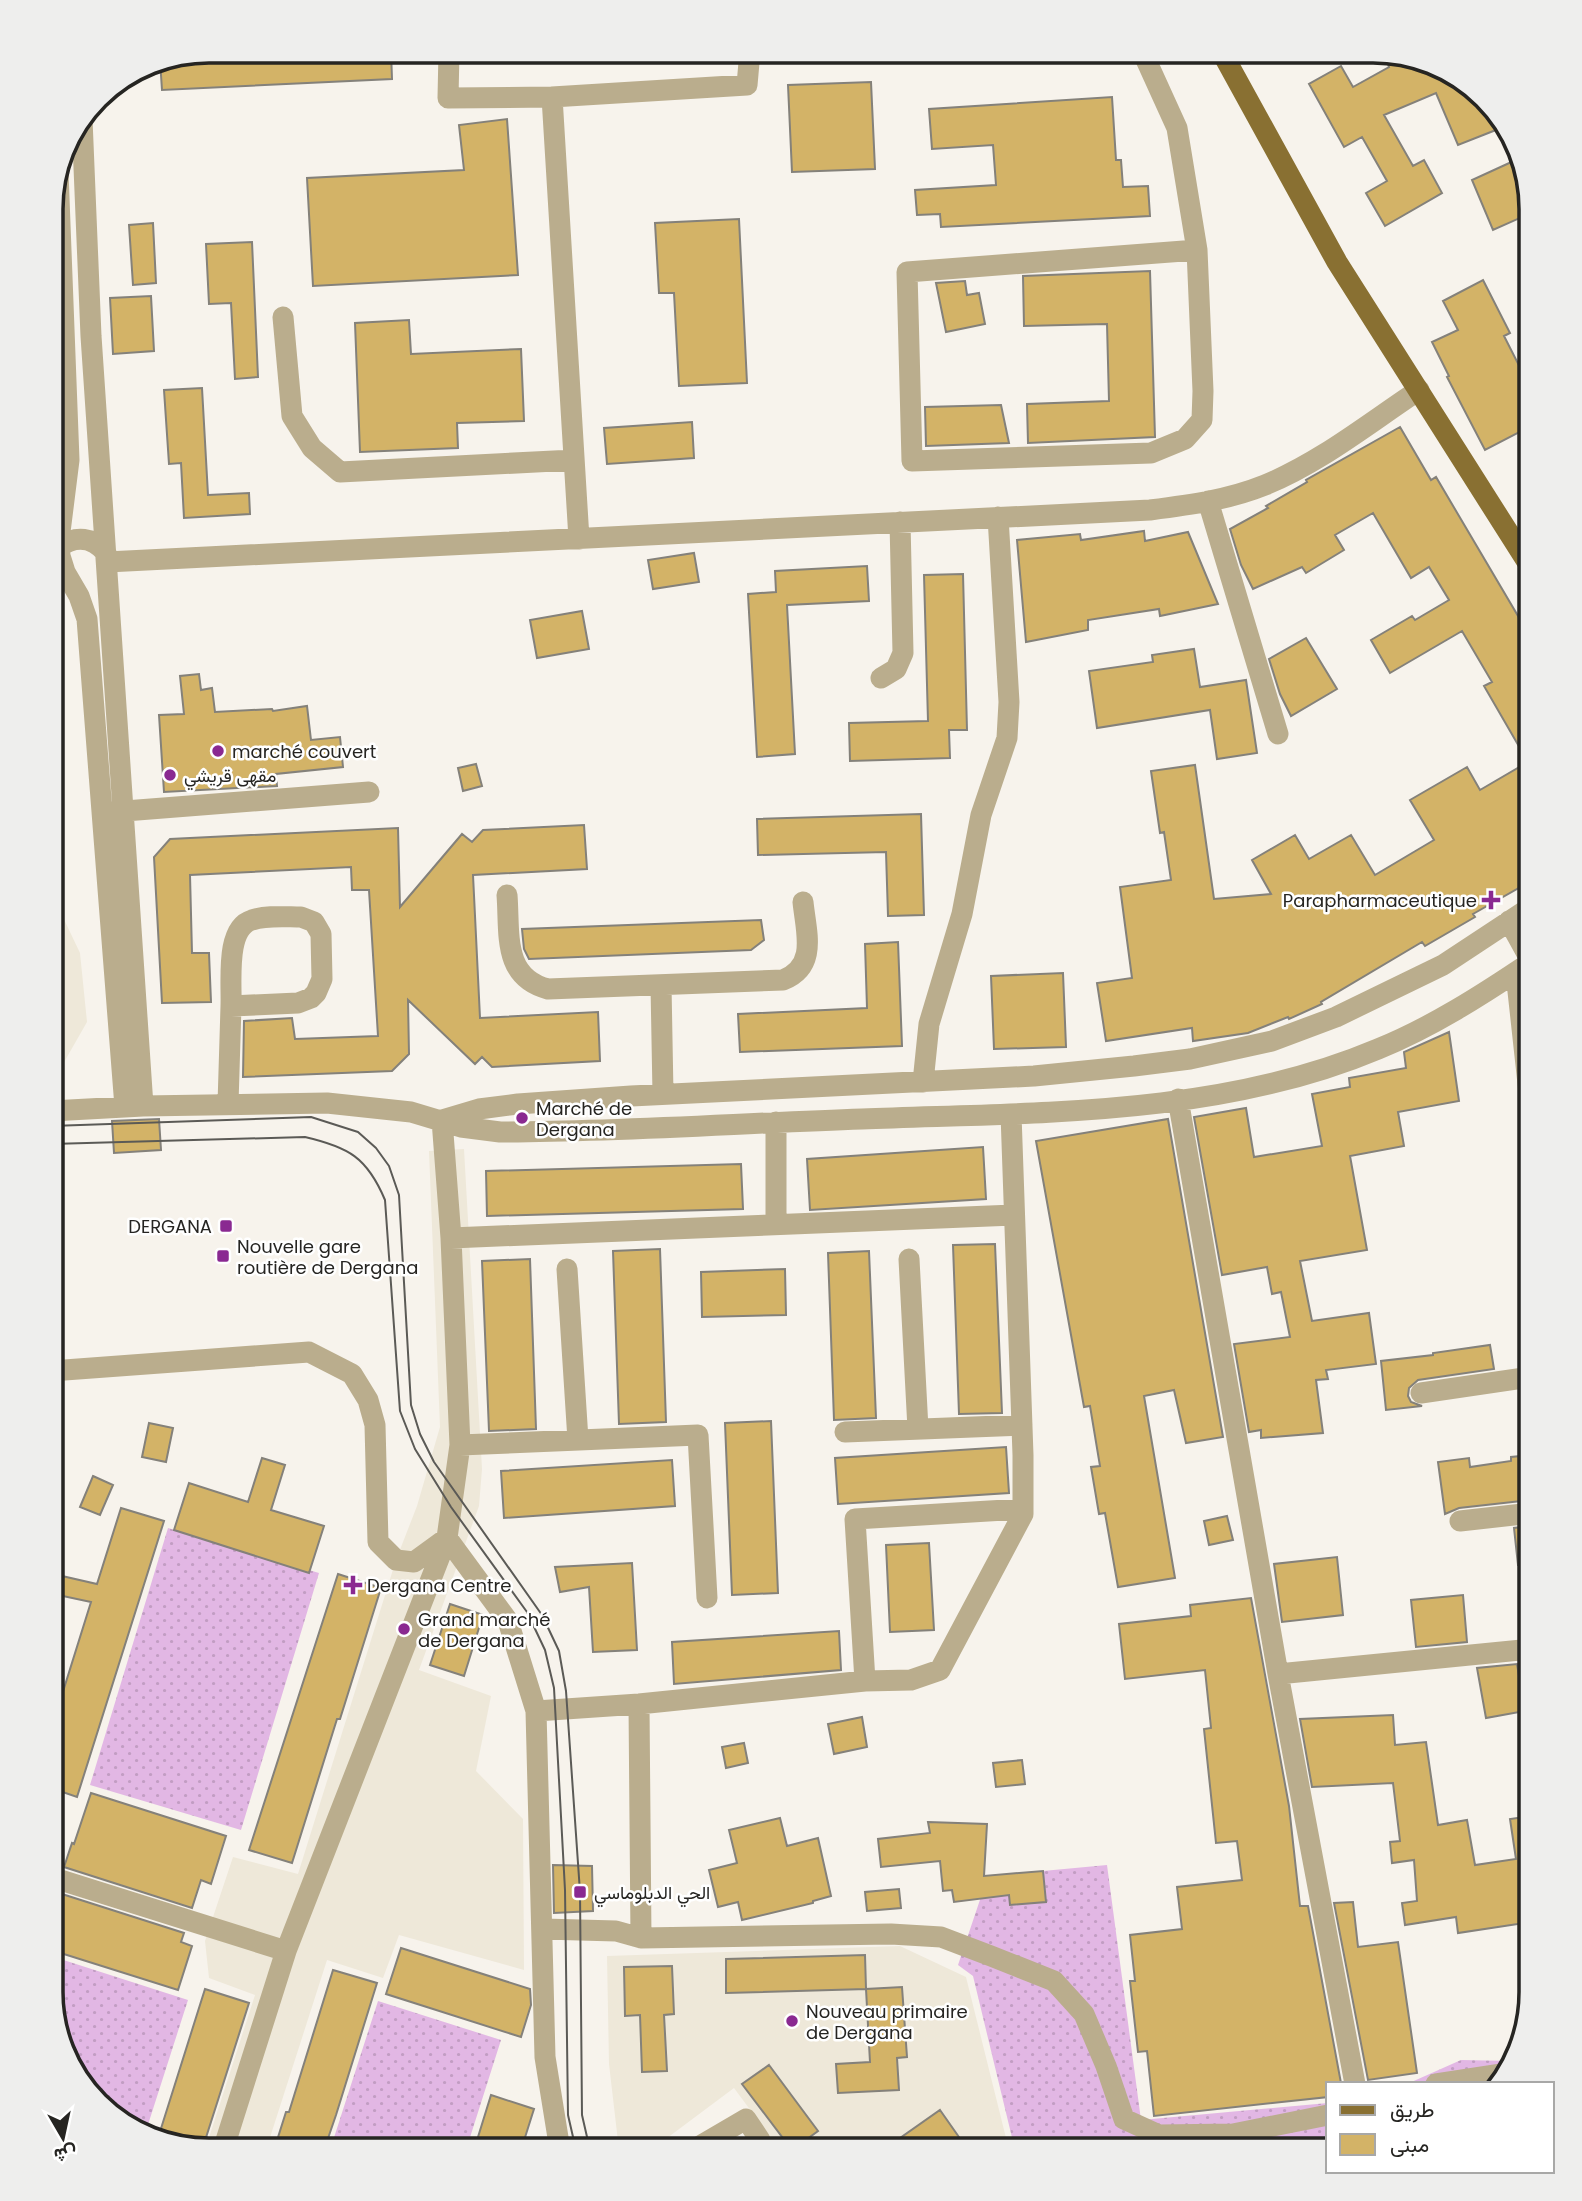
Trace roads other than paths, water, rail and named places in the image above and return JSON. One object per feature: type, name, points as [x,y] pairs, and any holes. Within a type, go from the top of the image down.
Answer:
[{"type":"main road","points":[[1228,63],[1324,240],[1519,549]]},
{"type":"street","points":[[449,63],[448,98],[552,97],[747,85],[749,63]]},
{"type":"street","points":[[1147,63],[1177,128],[1197,250],[1202,420],[1185,439],[1151,453],[912,461],[907,272],[1197,250]]},
{"type":"street","points":[[552,97],[579,539]]},
{"type":"street","points":[[83,136],[91,336],[107,564],[113,812],[134,1107]]},
{"type":"street","points":[[63,303],[69,460],[63,498]]},
{"type":"street","points":[[283,317],[292,416],[312,448],[340,472],[574,460]]},
{"type":"street","points":[[107,564],[1150,510],[1208,501],[1263,485],[1332,450],[1419,390]]},
{"type":"street","points":[[1208,501],[1278,734]]},
{"type":"street","points":[[923,1082],[931,1015],[962,914],[981,815],[1007,738],[1009,702],[998,517]]},
{"type":"street","points":[[881,678],[895,669],[903,653],[900,522]]},
{"type":"street","points":[[63,546],[75,539],[84,539],[100,546],[107,564],[98,586],[73,586]]},
{"type":"street","points":[[63,564],[88,619],[113,812]]},
{"type":"street","points":[[113,812],[369,792]]},
{"type":"street","points":[[507,895],[511,956],[515,966],[528,981],[548,989],[773,980],[792,976],[805,961],[807,952],[803,902]]},
{"type":"street","points":[[443,1120],[499,1106],[663,1094],[961,1080],[1190,1059],[1272,1041],[1336,1017],[1443,965],[1519,915]]},
{"type":"street","points":[[228,1104],[233,940],[247,921],[301,917],[314,922],[321,934],[322,979],[312,998],[298,1003],[231,1006]]},
{"type":"street","points":[[1509,921],[1519,947]]},
{"type":"street","points":[[63,1110],[298,1102],[411,1112],[461,1126],[500,1132],[1098,1109],[1278,1082],[1346,1062],[1434,1022],[1519,969]]},
{"type":"street","points":[[661,985],[663,1094]]},
{"type":"street","points":[[960,1115],[961,1080]]},
{"type":"street","points":[[1178,1099],[1278,1674],[1355,2082]]},
{"type":"street","points":[[536,1711],[639,1704],[865,1681],[911,1680],[940,1670],[1023,1514],[1011,1114]]},
{"type":"street","points":[[227,2138],[286,1951],[447,1538],[460,1445],[443,1120]]},
{"type":"street","points":[[776,1122],[776,1224]]},
{"type":"street","points":[[451,1238],[1014,1214]]},
{"type":"street","points":[[909,1259],[918,1429]]},
{"type":"street","points":[[566,1269],[578,1440]]},
{"type":"street","points":[[63,1370],[309,1352],[352,1374],[368,1400],[375,1425],[378,1542],[396,1560],[414,1562],[447,1538]]},
{"type":"street","points":[[1421,1393],[1519,1379]]},
{"type":"street","points":[[845,1432],[1022,1425]]},
{"type":"street","points":[[460,1445],[698,1435],[707,1598]]},
{"type":"street","points":[[865,1681],[855,1518],[1023,1508]]},
{"type":"street","points":[[1460,1521],[1519,1514]]},
{"type":"street","points":[[447,1538],[508,1621],[536,1711],[545,2057],[558,2138]]},
{"type":"street","points":[[1278,1674],[1519,1649]]},
{"type":"street","points":[[639,1704],[641,1938]]},
{"type":"street","points":[[63,1881],[286,1951]]},
{"type":"street","points":[[543,1928],[615,1931],[641,1938],[891,1934],[941,1937],[1054,1981],[1084,2014],[1124,2119],[1160,2136],[1233,2134],[1326,2115]]},
{"type":"street","points":[[1449,2082],[1493,2075]]},
{"type":"street","points":[[722,2138],[746,2119],[759,2138]]},
{"type":"tram line","points":[[63,1126],[311,1117],[358,1132],[376,1148],[389,1166],[399,1195],[411,1405],[420,1434],[434,1462],[542,1615],[559,1651],[566,1691],[580,1892],[582,2115],[587,2138]]},
{"type":"tram line","points":[[63,1144],[305,1137],[333,1145],[354,1156],[371,1173],[378,1185],[385,1200],[400,1411],[415,1449],[451,1507],[527,1612],[545,1650],[554,1688],[565,1890],[568,2115],[573,2138]]},
{"type":"place","name":"marché couvert","points":[[218,751]]},
{"type":"place","name":"مقهى قريشي","points":[[170,775]]},
{"type":"place","name":"Parapharmaceutique","points":[[1491,900]]},
{"type":"place","name":"Marché de Dergana","points":[[522,1118]]},
{"type":"place","name":"DERGANA","points":[[226,1226]]},
{"type":"place","name":"Nouvelle gare routière de Dergana","points":[[223,1256]]},
{"type":"place","name":"Dergana Centre","points":[[353,1585]]},
{"type":"place","name":"Grand marché de Dergana","points":[[404,1629]]},
{"type":"place","name":"الحي الدبلوماسي","points":[[580,1892]]},
{"type":"place","name":"Nouveau primaire de Dergana","points":[[792,2021]]}]
